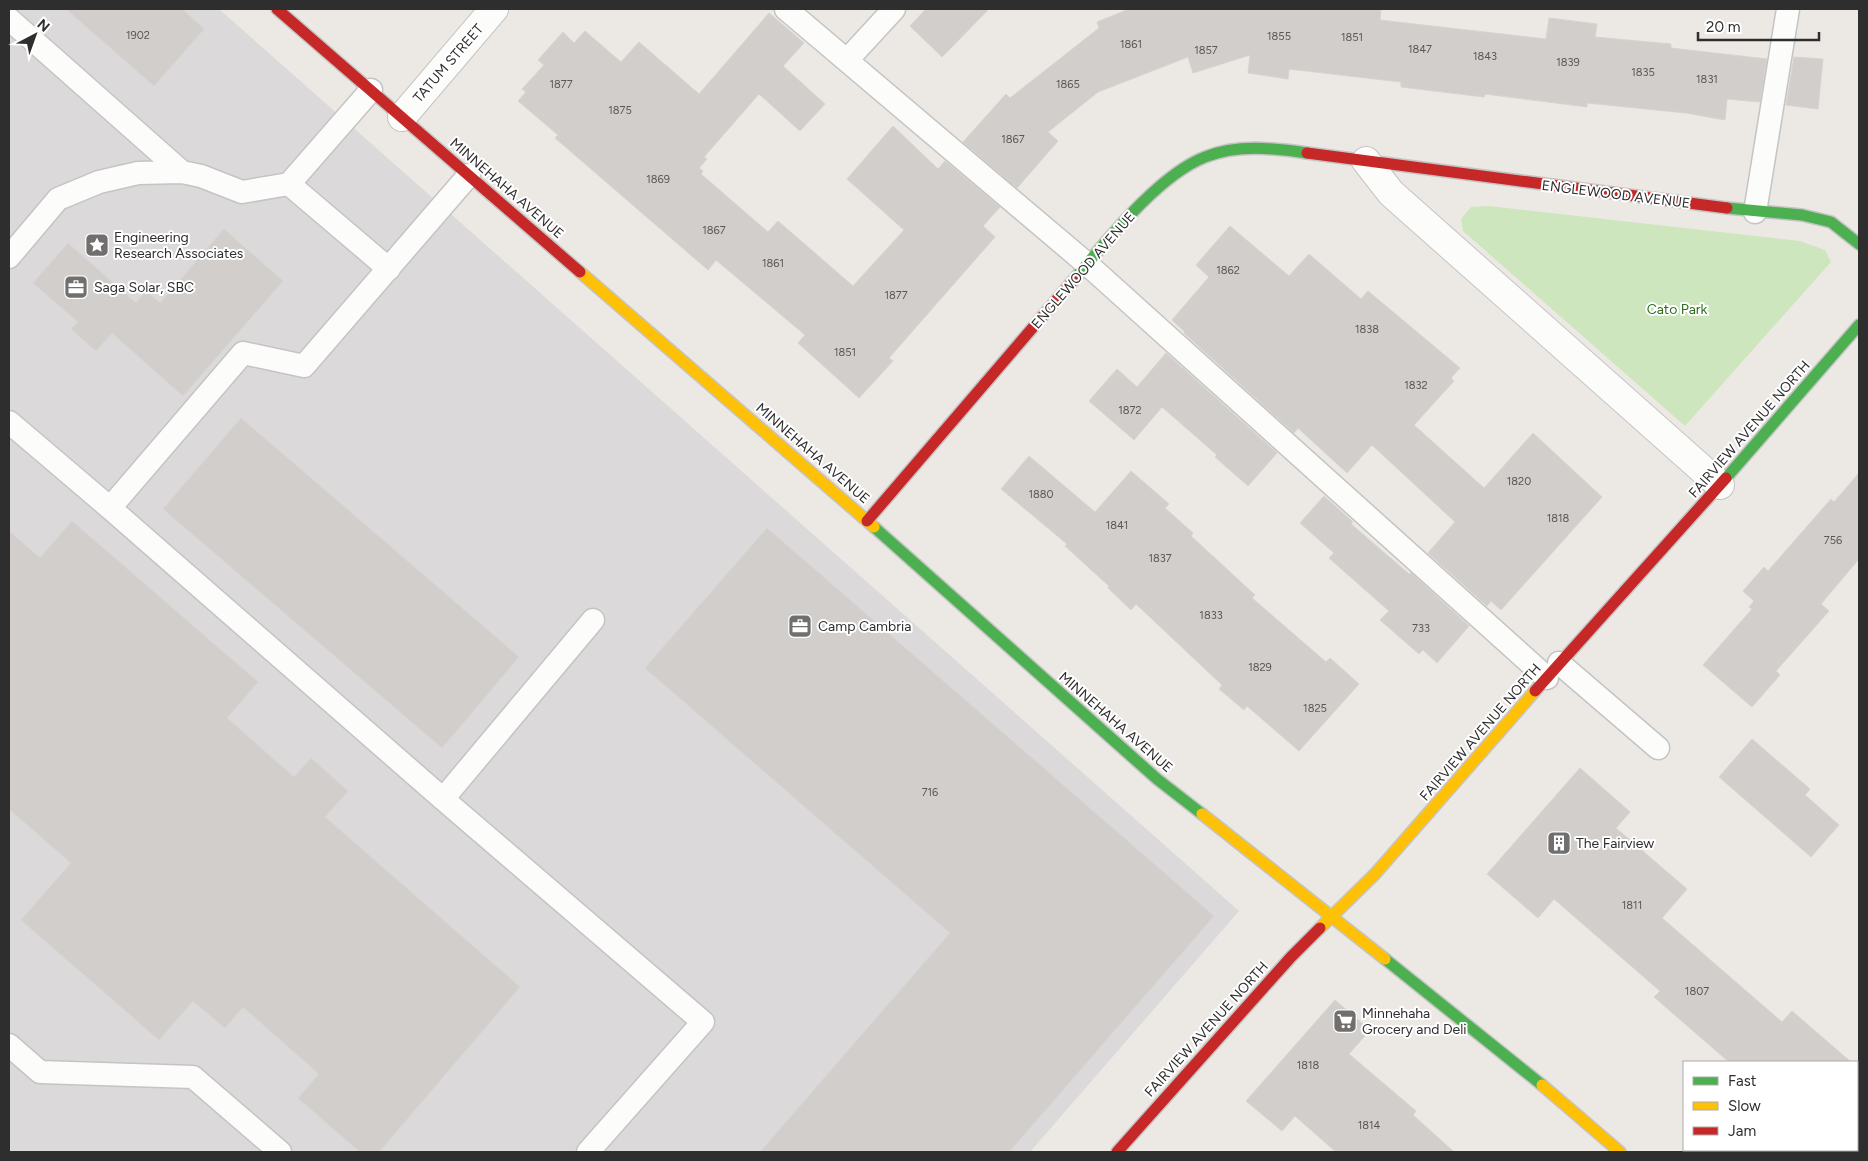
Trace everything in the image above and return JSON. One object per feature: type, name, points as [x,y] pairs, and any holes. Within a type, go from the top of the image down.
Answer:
[{"type":"street","name":"MINNEHAHA AVENUE","points":[[277,9],[867,521],[1157,779],[1332,915],[1516,1062],[1620,1152]]},
{"type":"street","name":"TATUM STREET","points":[[402,117],[494,9]]},
{"type":"street","name":"ENGLEWOOD AVENUE","points":[[867,521],[1087,264],[1144,202],[1179,170],[1206,156],[1246,148],[1280,149],[1755,212],[1802,215],[1832,222],[1859,244]]},
{"type":"street","points":[[1366,161],[1391,193],[1720,485]]},
{"type":"street","name":"FAIRVIEW AVENUE NORTH","points":[[1128,1148],[1291,957],[1375,874],[1553,671],[1720,485],[1859,325]]},
{"type":"lane","points":[[786,9],[848,59],[1087,264],[1553,671],[1658,748]]},
{"type":"lane","points":[[848,59],[894,9]]},
{"type":"lane","points":[[1755,212],[1788,9]]},
{"type":"lane","points":[[9,19],[182,172]]},
{"type":"lane","points":[[9,257],[58,198],[99,182],[138,173],[182,172],[201,176],[242,192],[289,184],[371,90]]},
{"type":"lane","points":[[110,508],[243,353],[304,366],[469,175]]},
{"type":"lane","points":[[289,184],[389,269]]},
{"type":"lane","points":[[9,422],[703,1022],[588,1152]]},
{"type":"lane","points":[[443,798],[594,620]]},
{"type":"lane","points":[[9,1045],[40,1072],[193,1077],[280,1152]]},
{"type":"shaded area","points":[[9,9],[219,9],[1239,911],[1030,1152],[9,1152]]},
{"type":"green space","name":"Cato Park","points":[[1489,206],[1800,241],[1825,250],[1831,262],[1685,426],[1463,231],[1461,219],[1471,207]]},
{"type":"building","points":[[66,9],[182,9],[204,29],[154,86]]},
{"type":"building","points":[[926,9],[989,9],[942,57],[910,26]]},
{"type":"building","points":[[1129,9],[1381,9],[1380,20],[1546,39],[1549,18],[1597,24],[1595,37],[1671,44],[1671,48],[1767,59],[1760,102],[1727,99],[1725,120],[1686,113],[1587,103],[1587,107],[1485,94],[1484,97],[1401,87],[1401,82],[1289,69],[1288,79],[1248,73],[1250,55],[1193,73],[1188,57],[1098,92],[1048,132],[1058,141],[1017,188],[963,142],[1006,94],[1010,98],[1099,28],[1097,22]]},
{"type":"building","points":[[769,13],[804,43],[783,66],[825,104],[800,131],[759,94],[704,157],[707,159],[699,168],[703,171],[701,174],[768,232],[778,221],[853,286],[904,230],[847,179],[893,126],[938,169],[945,161],[1000,207],[983,226],[995,237],[889,358],[893,361],[859,398],[798,343],[805,335],[716,260],[708,270],[555,138],[558,135],[518,101],[526,92],[522,89],[544,65],[538,60],[563,32],[574,43],[585,31],[621,62],[639,42],[699,94]]},
{"type":"building","points":[[1794,57],[1823,59],[1818,109],[1786,105]]},
{"type":"building","points":[[1230,226],[1289,276],[1309,254],[1361,299],[1368,291],[1460,368],[1451,378],[1454,381],[1414,425],[1484,488],[1533,433],[1602,497],[1501,610],[1491,601],[1487,606],[1428,553],[1455,522],[1372,445],[1347,473],[1298,428],[1294,433],[1172,320],[1209,277],[1196,265]]},
{"type":"building","points":[[224,229],[283,281],[183,396],[112,333],[96,351],[71,329],[78,322],[33,283],[68,243],[136,303],[146,291],[160,303]]},
{"type":"building","points":[[1166,353],[1277,453],[1248,486],[1215,457],[1217,455],[1162,407],[1134,440],[1089,401],[1117,369],[1137,387]]},
{"type":"building","points":[[241,418],[519,657],[442,748],[163,509]]},
{"type":"building","points":[[1029,456],[1095,512],[1131,471],[1169,504],[1165,508],[1193,533],[1191,536],[1255,595],[1252,598],[1326,662],[1330,658],[1359,684],[1299,751],[1247,706],[1244,710],[1219,689],[1222,685],[1136,604],[1131,610],[1108,588],[1109,586],[1065,546],[1067,544],[1001,489]]},
{"type":"building","points":[[1859,473],[1859,559],[1821,604],[1829,611],[1776,671],[1780,675],[1752,707],[1703,665],[1752,609],[1749,607],[1754,601],[1743,591],[1764,567],[1768,571],[1831,499],[1834,502]]},
{"type":"building","points":[[1324,496],[1353,522],[1351,524],[1409,574],[1411,573],[1469,626],[1437,663],[1423,650],[1419,654],[1380,620],[1389,611],[1329,558],[1334,553],[1300,523]]},
{"type":"building","points":[[72,521],[258,682],[227,718],[294,777],[311,758],[348,791],[325,817],[520,987],[379,1152],[360,1152],[298,1098],[319,1074],[243,1007],[225,1028],[193,1001],[159,1040],[21,920],[71,863],[9,809],[9,531],[40,558]]},
{"type":"building","points":[[767,528],[1214,916],[1009,1152],[760,1152],[950,933],[645,668]]},
{"type":"building","points":[[1752,739],[1810,789],[1805,795],[1839,825],[1811,857],[1719,777]]},
{"type":"building","points":[[1580,768],[1630,812],[1616,828],[1687,889],[1662,918],[1782,1022],[1792,1011],[1850,1061],[1728,1061],[1654,997],[1660,991],[1554,899],[1538,918],[1487,874]]},
{"type":"building","points":[[1335,1000],[1370,1030],[1349,1054],[1416,1111],[1413,1115],[1454,1152],[1336,1152],[1295,1116],[1282,1131],[1246,1101]]},
{"type":"traffic: fast","points":[[1077,276],[1119,226],[1136,209],[1170,178],[1188,166],[1205,157],[1230,150],[1256,148],[1307,153]]},
{"type":"traffic: fast","points":[[1727,208],[1802,215],[1831,222],[1859,244]]},
{"type":"traffic: fast","points":[[1726,478],[1859,325]]},
{"type":"traffic: fast","points":[[874,527],[1157,779],[1202,814]]},
{"type":"traffic: fast","points":[[1385,959],[1542,1085]]},
{"type":"traffic: slow","points":[[580,272],[874,527]]},
{"type":"traffic: slow","points":[[1320,928],[1375,874],[1535,691]]},
{"type":"traffic: slow","points":[[1202,814],[1385,959]]},
{"type":"traffic: slow","points":[[1542,1085],[1620,1152]]},
{"type":"traffic: jam","points":[[277,9],[580,272]]},
{"type":"traffic: jam","points":[[1307,153],[1727,208]]},
{"type":"traffic: jam","points":[[867,521],[1077,276]]},
{"type":"traffic: jam","points":[[1535,691],[1726,478]]},
{"type":"traffic: jam","points":[[1117,1152],[1291,957],[1320,928]]},
{"type":"place","name":"Engineering Research Associates","points":[[97,245]]},
{"type":"place","name":"Saga Solar, SBC","points":[[76,287]]},
{"type":"place","name":"Camp Cambria","points":[[800,626]]},
{"type":"place","name":"The Fairview","points":[[1559,843]]},
{"type":"place","name":"Minnehaha Grocery and Deli","points":[[1345,1021]]}]
